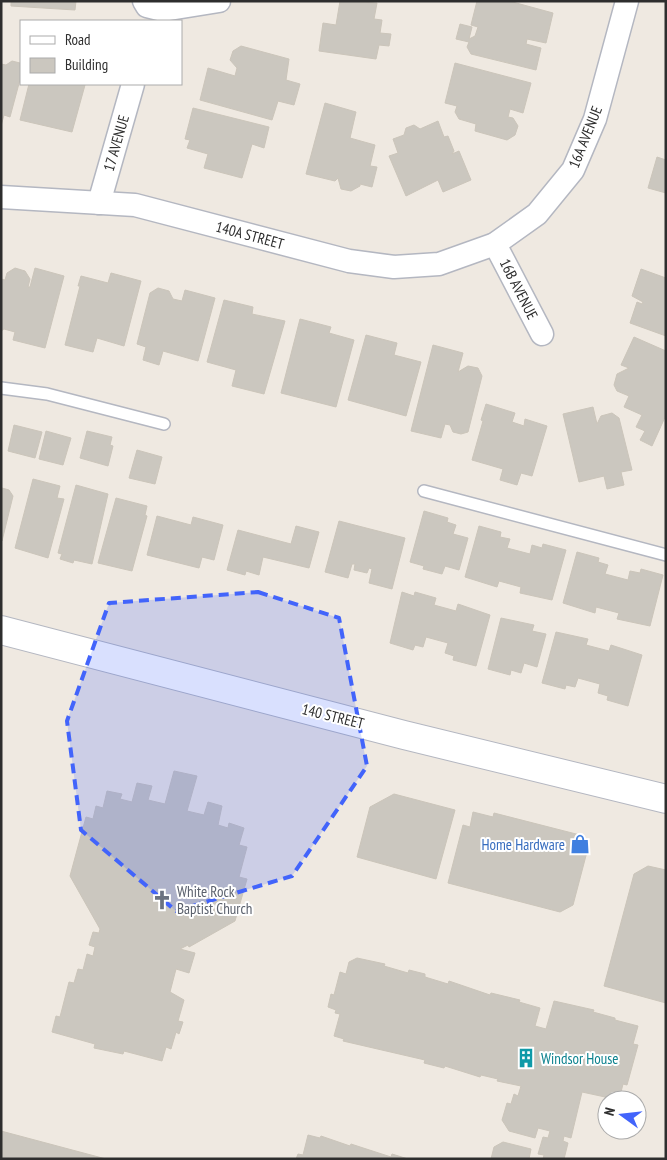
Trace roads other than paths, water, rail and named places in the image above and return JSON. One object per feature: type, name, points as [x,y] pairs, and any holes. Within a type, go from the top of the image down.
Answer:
[{"type":"main road","name":"140 STREET","points":[[1,630],[404,735],[666,800]]},
{"type":"street","points":[[150,10],[163,10],[219,1]]},
{"type":"street","name":"16A AVENUE","points":[[495,244],[537,214],[573,170],[595,119],[627,1]]},
{"type":"street","name":"17 AVENUE","points":[[99,202],[133,85]]},
{"type":"street","name":"140A STREET","points":[[1,197],[135,205],[350,261],[394,268],[439,264],[495,244]]},
{"type":"street","name":"16B AVENUE","points":[[495,244],[542,334]]},
{"type":"lane","points":[[1,388],[47,394],[164,424]]},
{"type":"lane","points":[[424,491],[666,555]]},
{"type":"place","name":"Home Hardware","points":[[580,844]]},
{"type":"place","name":"White Rock Baptist Church","points":[[162,900]]},
{"type":"place","name":"Windsor House","points":[[526,1058]]}]
